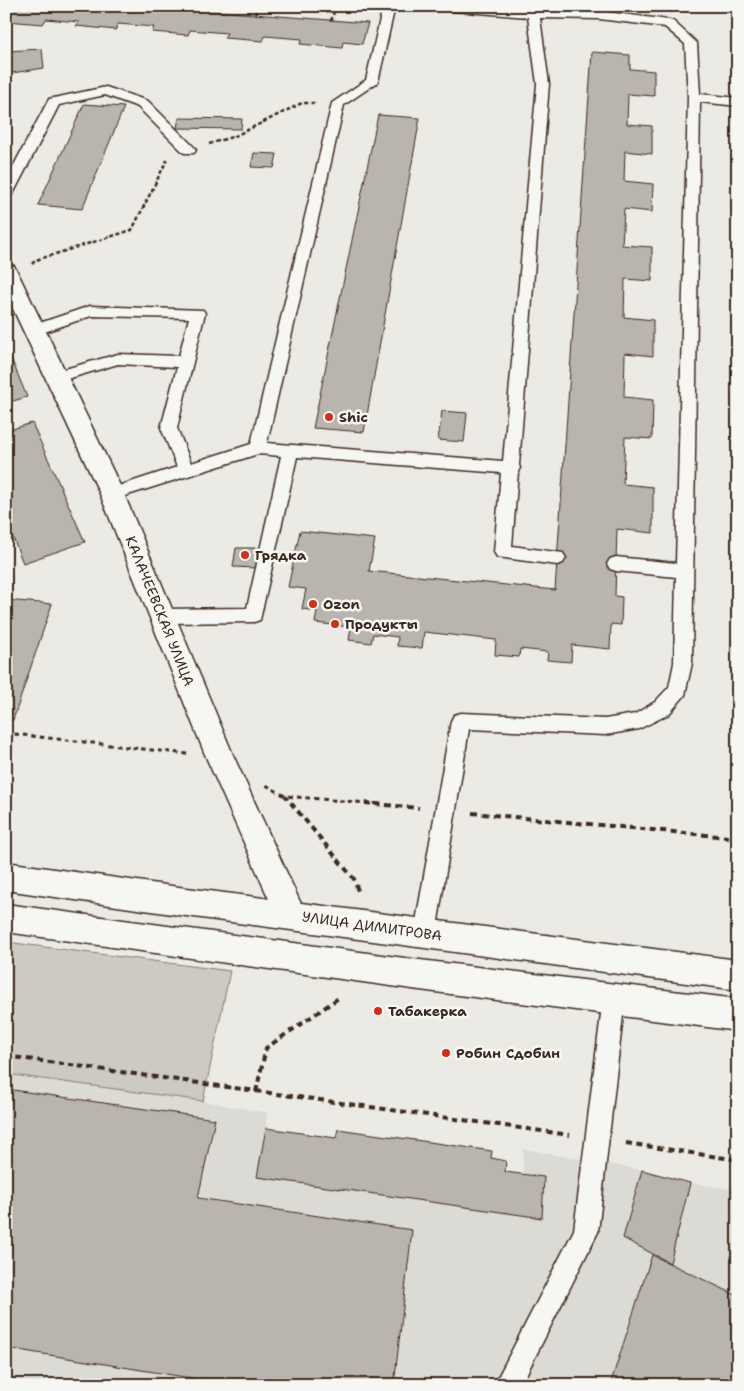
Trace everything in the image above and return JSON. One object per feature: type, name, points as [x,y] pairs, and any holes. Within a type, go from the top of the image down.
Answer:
[{"type":"main road","name":"КАЛАЧЕЕВСКАЯ УЛИЦА","points":[[8,280],[112,494],[220,757],[291,915],[289,957]]},
{"type":"main road","name":"УЛИЦА ДИМИТРОВА","points":[[6,876],[179,901],[738,974]]},
{"type":"main road","points":[[6,918],[738,1016]]},
{"type":"lane","points":[[258,448],[338,102],[372,82],[389,6]]},
{"type":"lane","points":[[425,933],[461,721],[605,727],[639,722],[662,708],[678,690],[683,663],[694,97],[691,43],[669,24],[599,15],[441,6]]},
{"type":"lane","points":[[534,10],[543,84],[504,552],[557,558]]},
{"type":"lane","points":[[6,194],[54,102],[73,97],[106,92],[143,104],[189,150]]},
{"type":"lane","points":[[694,97],[738,102]]},
{"type":"lane","points":[[33,331],[90,312],[198,313],[169,428],[186,470]]},
{"type":"lane","points":[[57,378],[118,359],[185,362]]},
{"type":"lane","points":[[112,494],[258,448],[512,468]]},
{"type":"lane","points":[[162,616],[254,615],[290,450]]},
{"type":"lane","points":[[616,564],[684,571]]},
{"type":"lane","points":[[507,1385],[586,1232],[614,998]]},
{"type":"path","points":[[255,14],[259,6]]},
{"type":"path","points":[[331,21],[336,6]]},
{"type":"path","points":[[8,280],[36,260],[132,230],[168,157],[235,136],[302,103],[338,102]]},
{"type":"path","points":[[6,732],[220,757]]},
{"type":"path","points":[[285,796],[354,879],[361,899]]},
{"type":"path","points":[[256,1092],[266,1048],[345,994]]},
{"type":"path","points":[[6,1056],[738,1160]]},
{"type":"shaded area","points":[[6,942],[230,971],[203,1101],[6,1074]]},
{"type":"shaded area","points":[[6,1074],[203,1101],[267,1113],[266,1128],[336,1138],[338,1129],[492,1151],[492,1158],[506,1161],[506,1172],[523,1174],[523,1149],[642,1170],[690,1183],[738,1190],[738,1385],[6,1385]]},
{"type":"building","points":[[6,6],[152,6],[368,23],[362,44],[343,42],[342,48],[300,44],[302,39],[265,36],[263,41],[224,38],[227,33],[190,30],[188,35],[152,32],[154,27],[118,24],[116,30],[76,26],[79,22],[46,19],[43,24],[6,21]]},
{"type":"building","points":[[42,49],[44,68],[6,74],[6,51]]},
{"type":"building","points":[[592,52],[630,55],[630,69],[654,71],[654,96],[628,94],[627,124],[652,126],[652,154],[625,151],[624,181],[653,184],[652,212],[624,209],[622,245],[652,247],[652,281],[625,279],[624,317],[653,320],[653,356],[625,353],[624,397],[653,400],[652,439],[625,437],[623,484],[653,487],[653,533],[617,529],[615,596],[622,597],[621,625],[611,624],[610,649],[572,645],[571,662],[547,660],[548,652],[520,649],[519,657],[495,655],[496,640],[424,632],[422,648],[397,646],[398,637],[373,634],[371,643],[349,640],[351,627],[315,623],[317,611],[302,609],[306,589],[288,587],[300,531],[375,539],[369,571],[555,590]]},
{"type":"building","points":[[84,104],[124,107],[82,209],[38,205]]},
{"type":"building","points":[[378,115],[420,118],[364,432],[313,428]]},
{"type":"building","points":[[179,118],[242,119],[241,129],[177,128]]},
{"type":"building","points":[[254,153],[277,154],[274,168],[251,167]]},
{"type":"building","points":[[6,346],[27,397],[6,403]]},
{"type":"building","points":[[442,411],[467,413],[464,442],[438,440]]},
{"type":"building","points":[[32,423],[85,542],[23,563],[6,520],[6,431]]},
{"type":"building","points":[[236,548],[259,548],[256,568],[233,567]]},
{"type":"building","points":[[6,600],[52,604],[13,720],[6,720]]},
{"type":"building","points":[[6,1089],[215,1119],[198,1198],[412,1230],[394,1385],[234,1385],[6,1348]]},
{"type":"building","points":[[266,1128],[336,1138],[338,1129],[492,1151],[491,1158],[506,1161],[505,1172],[544,1177],[542,1218],[257,1177]]},
{"type":"building","points":[[642,1170],[690,1183],[670,1263],[623,1238]]},
{"type":"building","points":[[652,1255],[738,1296],[738,1385],[610,1385]]},
{"type":"building","points":[[134,1379],[174,1385],[133,1385]]},
{"type":"place","name":"Shic","points":[[329,417]]},
{"type":"place","name":"Грядка","points":[[245,555]]},
{"type":"place","name":"Ozon","points":[[313,604]]},
{"type":"place","name":"Продукты","points":[[335,624]]},
{"type":"place","name":"Табакерка","points":[[378,1011]]},
{"type":"place","name":"Робин Сдобин","points":[[446,1053]]}]
